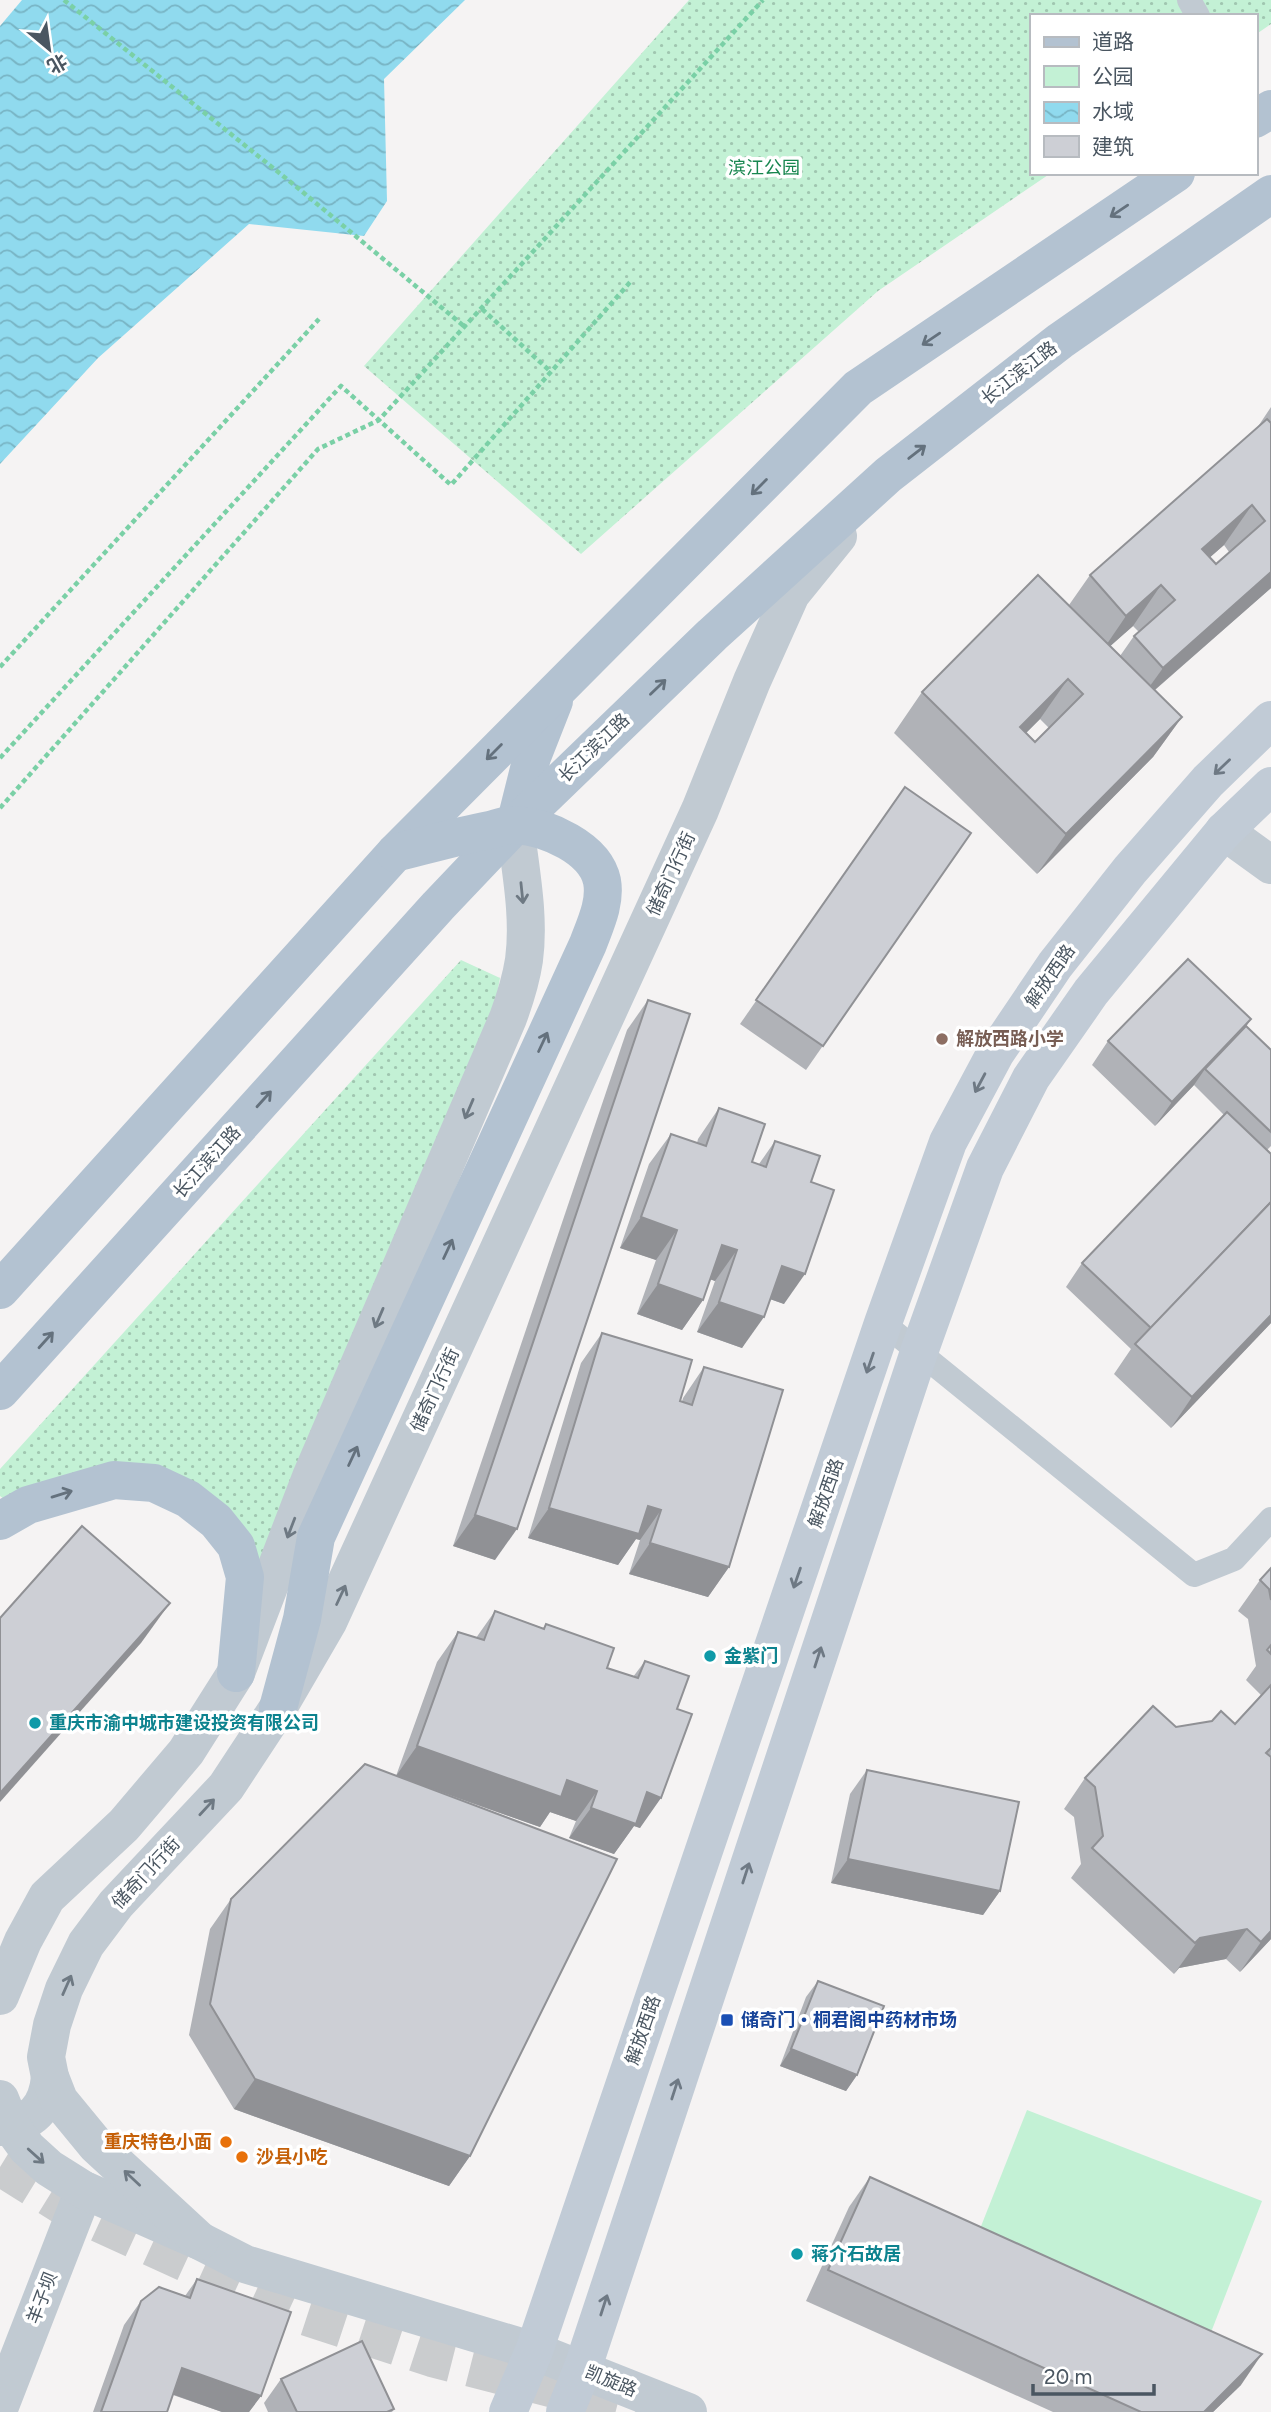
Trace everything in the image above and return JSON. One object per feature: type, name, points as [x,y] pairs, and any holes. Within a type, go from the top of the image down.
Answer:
[{"type":"main road","points":[[0,1290],[560,686],[858,388],[1173,175]]},
{"type":"main road","name":"长江滨江路","points":[[0,1391],[438,906],[515,825],[712,635],[888,475],[1060,341],[1271,194]]},
{"type":"main road","points":[[515,825],[532,757],[560,686]]},
{"type":"main road","name":"解放西路","points":[[508,2412],[534,2351],[948,1142],[995,1054],[1055,965],[1130,870],[1208,781],[1271,720]]},
{"type":"main road","points":[[565,2412],[582,2370],[919,1352],[985,1168],[1031,1078],[1091,992],[1224,831],[1271,786]]},
{"type":"main road","points":[[278,1708],[302,1619],[316,1537],[600,912],[601,881],[590,858],[571,842],[550,834],[515,825],[453,837],[409,850]]},
{"type":"main road","points":[[409,850],[447,846],[455,850],[458,859],[456,870],[438,906]]},
{"type":"main road","points":[[0,1521],[28,1505],[114,1480],[154,1483],[188,1499],[216,1521],[236,1546],[245,1577],[236,1673]]},
{"type":"street","name":"储奇门行街","points":[[200,2241],[96,2145],[59,2100],[46,2057],[52,2025],[64,1989],[86,1944],[116,1904],[226,1787],[278,1708],[328,1622],[700,810],[751,681],[791,594],[888,475]]},
{"type":"street","points":[[0,1958],[47,1897],[124,1825],[186,1752],[236,1673],[311,1477],[515,998],[524,958],[526,929],[515,825]]},
{"type":"street","points":[[1224,831],[1271,865]]},
{"type":"street","points":[[0,1996],[23,1941],[47,1897]]},
{"type":"street","points":[[4,2117],[26,2120],[38,2112],[49,2092],[50,2077]]},
{"type":"street","name":"储奇门行街","points":[[4,2117],[27,2148],[49,2168],[84,2190],[200,2241],[245,2264],[534,2351]]},
{"type":"street","name":"羊子坝","points":[[0,2406],[84,2190]]},
{"type":"street","name":"凯旋路","points":[[534,2351],[688,2412]]},
{"type":"lane","points":[[884,1323],[1194,1575],[1234,1559],[1271,1519]]},
{"type":"path","points":[[64,0],[293,184],[465,327]]},
{"type":"path","points":[[0,808],[318,449],[379,421],[763,0]]},
{"type":"path","points":[[0,758],[341,386],[452,485],[632,279]]},
{"type":"path","points":[[481,309],[551,372]]},
{"type":"path","points":[[0,667],[319,319]]},
{"type":"green space","name":"滨江公园","points":[[689,0],[1271,0],[1271,24],[1257,34],[1257,14],[1030,14],[1030,175],[1048,175],[878,291],[581,554],[364,366]]},
{"type":"green space","points":[[461,960],[500,978],[493,1016],[264,1575],[194,1490],[12,1505],[0,1496],[0,1469]]},
{"type":"green space","points":[[1027,2110],[1262,2201],[1208,2340],[972,2249]]},
{"type":"water","points":[[0,0],[465,0],[384,79],[387,201],[364,236],[249,224],[98,358],[0,464]]},
{"type":"pier","points":[[0,0],[22,0],[0,26]]},
{"type":"building","points":[[1267,419],[1271,423],[1271,572],[1163,668],[1134,636],[1175,600],[1161,585],[1126,616],[1090,575]],"holes":[[[1252,505],[1265,521],[1216,564],[1202,549]]]},
{"type":"building","points":[[1038,575],[1182,717],[1066,834],[922,692]],"holes":[[[1068,679],[1083,694],[1035,742],[1020,727]]]},
{"type":"building","points":[[905,787],[971,833],[823,1046],[756,1000]]},
{"type":"building","points":[[1188,959],[1251,1019],[1172,1102],[1108,1041]]},
{"type":"building","points":[[648,1000],[690,1014],[517,1529],[475,1515]]},
{"type":"building","points":[[1246,1026],[1271,1050],[1271,1132],[1205,1069]]},
{"type":"building","points":[[719,1108],[765,1124],[752,1162],[766,1167],[775,1141],[820,1156],[811,1182],[834,1190],[805,1274],[782,1266],[764,1317],[719,1302],[737,1250],[722,1245],[703,1300],[658,1284],[677,1230],[641,1217],[671,1134],[706,1146]]},
{"type":"building","points":[[1227,1112],[1271,1154],[1271,1202],[1151,1328],[1082,1263]]},
{"type":"building","points":[[1271,1202],[1271,1315],[1192,1397],[1135,1344]]},
{"type":"building","points":[[602,1333],[692,1360],[680,1401],[692,1405],[704,1367],[783,1390],[729,1567],[650,1543],[661,1510],[648,1506],[639,1534],[549,1508]]},
{"type":"building","name":"重庆市渝中城市建设投资有限公司","points":[[82,1526],[170,1603],[0,1793],[0,1618]]},
{"type":"building","points":[[1271,1568],[1271,1600],[1269,1589],[1260,1580]]},
{"type":"building","points":[[495,1611],[544,1629],[546,1624],[614,1648],[607,1668],[638,1678],[645,1661],[689,1676],[677,1709],[692,1714],[661,1798],[647,1792],[636,1824],[591,1808],[597,1791],[567,1780],[561,1797],[417,1746],[458,1632],[484,1640]]},
{"type":"building","points":[[1271,1685],[1271,1748],[1266,1753],[1271,1757],[1271,1931],[1261,1942],[1247,1929],[1200,1938],[1195,1943],[1092,1848],[1103,1836],[1095,1787],[1085,1778],[1153,1706],[1176,1727],[1212,1721],[1221,1711],[1235,1724]]},
{"type":"building","points":[[365,1764],[617,1859],[470,2156],[255,2079],[210,2004],[231,1899]]},
{"type":"building","points":[[867,1770],[1019,1802],[1000,1891],[848,1859]]},
{"type":"building","points":[[818,1981],[884,2006],[857,2075],[791,2049]]},
{"type":"building","points":[[870,2177],[1262,2354],[1204,2412],[1141,2412],[828,2270]]},
{"type":"building","points":[[197,2279],[291,2312],[261,2396],[182,2368],[167,2412],[101,2412],[141,2301],[159,2287],[190,2298]]},
{"type":"building","points":[[362,2341],[394,2409],[387,2412],[297,2412],[281,2379]]},
{"type":"tunnel","points":[[0,2167],[68,2209],[295,2313],[432,2358],[645,2412]]},
{"type":"place","name":"解放西路小学","points":[[942,1039]]},
{"type":"place","name":"金紫门","points":[[710,1656]]},
{"type":"place","name":"重庆市渝中城市建设投资有限公司","points":[[35,1723]]},
{"type":"place","name":"储奇门‧桐君阁中药材市场","points":[[727,2020]]},
{"type":"place","name":"重庆特色小面","points":[[226,2142]]},
{"type":"place","name":"沙县小吃","points":[[242,2157]]},
{"type":"place","name":"蒋介石故居","points":[[797,2254]]}]
